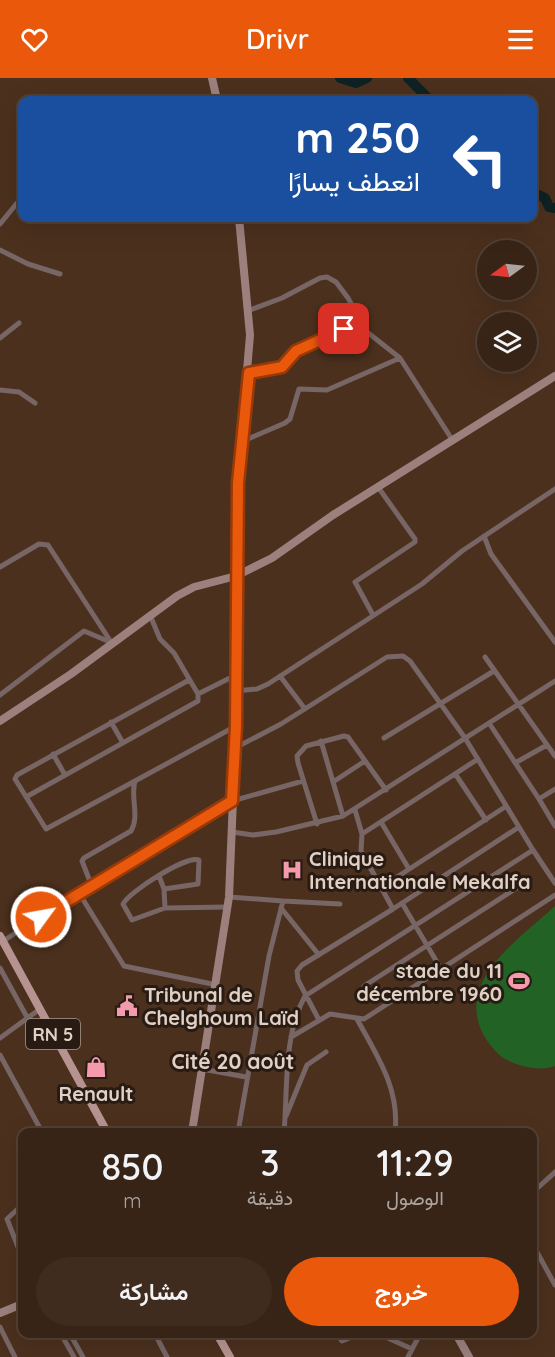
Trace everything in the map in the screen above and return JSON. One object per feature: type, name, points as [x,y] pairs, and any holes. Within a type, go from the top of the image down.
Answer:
[{"type":"main road","name":"RN 5","points":[[1,938],[105,1128]]},
{"type":"main road","points":[[219,1338],[230,1357]]},
{"type":"street","points":[[212,78],[216,96]]},
{"type":"street","points":[[0,224],[18,203]]},
{"type":"street","points":[[193,1128],[230,897],[233,749],[236,726],[236,576],[241,441],[249,373],[250,309],[239,222]]},
{"type":"street","points":[[0,250],[28,264],[60,274]]},
{"type":"street","points":[[250,309],[267,305],[314,280],[327,277],[344,292],[367,332],[400,358],[453,441]]},
{"type":"street","points":[[249,373],[282,367],[296,351],[361,321]]},
{"type":"street","points":[[0,338],[19,323]]},
{"type":"street","points":[[241,441],[290,419],[299,389],[306,387],[327,390],[400,358]]},
{"type":"street","points":[[0,721],[71,674],[150,615],[194,587],[236,576],[272,558],[378,487],[555,376]]},
{"type":"street","points":[[0,390],[19,392],[35,403]]},
{"type":"street","points":[[373,615],[355,582],[415,542],[378,487]]},
{"type":"street","points":[[236,691],[257,689],[280,676],[422,584],[484,536],[555,489]]},
{"type":"street","points":[[484,536],[491,554],[552,632],[555,642]]},
{"type":"street","points":[[0,567],[39,543],[48,545],[111,642]]},
{"type":"street","points":[[26,796],[198,701],[198,694],[174,653],[160,639],[150,615]]},
{"type":"street","points":[[0,695],[84,631],[111,642]]},
{"type":"street","points":[[233,749],[305,709],[391,655],[403,656],[410,661],[465,738],[505,807],[555,883]]},
{"type":"street","points":[[485,657],[555,756]]},
{"type":"street","points":[[384,738],[494,671]]},
{"type":"street","points":[[198,694],[236,675]]},
{"type":"street","points":[[280,676],[305,709]]},
{"type":"street","points":[[189,680],[53,754],[16,777],[46,829],[236,726]]},
{"type":"street","points":[[232,832],[253,835],[317,824],[343,816],[555,681]]},
{"type":"street","points":[[111,722],[123,743]]},
{"type":"street","points":[[489,723],[555,826]]},
{"type":"street","points":[[317,824],[297,756],[306,746],[346,736],[386,790]]},
{"type":"street","points":[[321,741],[343,816]]},
{"type":"street","points":[[514,763],[547,745]]},
{"type":"street","points":[[53,754],[65,775]]},
{"type":"street","points":[[362,834],[478,759]]},
{"type":"street","points":[[333,782],[365,761]]},
{"type":"street","points":[[456,775],[486,820]]},
{"type":"street","points":[[91,885],[82,861],[131,831],[135,819],[133,789],[135,781]]},
{"type":"street","points":[[1,938],[232,801],[303,781]]},
{"type":"street","points":[[539,799],[555,789]]},
{"type":"street","points":[[380,888],[505,807]]},
{"type":"street","points":[[355,810],[362,834],[361,851],[393,909]]},
{"type":"street","points":[[381,822],[409,869]]},
{"type":"street","points":[[319,1020],[305,996],[297,971],[519,827]]},
{"type":"street","points":[[284,1128],[291,1037],[297,1010],[305,996],[533,850]]},
{"type":"street","points":[[164,889],[198,884],[199,860],[187,860],[159,876],[128,897],[123,907],[132,920],[165,908],[227,907]]},
{"type":"street","points":[[159,876],[164,889],[165,908]]},
{"type":"street","points":[[364,986],[526,882]]},
{"type":"street","points":[[79,893],[124,966],[217,985]]},
{"type":"street","points":[[291,1037],[319,1020],[338,1013],[364,1019],[555,895]]},
{"type":"street","points":[[230,897],[340,904]]},
{"type":"street","points":[[239,1128],[269,956],[283,900]]},
{"type":"street","points":[[402,903],[441,969]]},
{"type":"street","points":[[282,908],[319,955]]},
{"type":"street","points":[[0,968],[28,1018]]},
{"type":"street","points":[[0,1038],[40,1010]]},
{"type":"street","points":[[357,1019],[393,1091],[395,1128]]},
{"type":"street","points":[[285,1118],[307,1065],[326,1052]]},
{"type":"street","points":[[0,1055],[40,1128]]},
{"type":"street","points":[[0,1071],[6,1067]]},
{"type":"street","points":[[202,1069],[246,1077]]},
{"type":"street","points":[[537,1188],[555,1172]]},
{"type":"street","points":[[18,1208],[7,1218],[18,1247]]},
{"type":"street","points":[[537,1252],[555,1285]]},
{"type":"street","points":[[0,1313],[18,1306]]},
{"type":"street","points":[[0,1327],[15,1357]]},
{"type":"street","points":[[64,1338],[74,1357]]},
{"type":"street","points":[[72,1338],[83,1357]]},
{"type":"street","points":[[156,1338],[167,1357]]},
{"type":"street","points":[[388,1338],[412,1349]]},
{"type":"street","points":[[408,1357],[418,1338]]},
{"type":"street","points":[[458,1338],[469,1357]]},
{"type":"green space","name":"stade du 11 décembre 1960","points":[[555,906],[555,1066],[528,1067],[514,1063],[495,1051],[480,1027],[476,1008],[479,991],[487,974],[498,959]]},
{"type":"waterway","points":[[340,78],[356,83],[367,78]]},
{"type":"waterway","points":[[408,78],[426,96]]},
{"type":"waterway","points":[[537,194],[545,198],[549,207],[555,208]]},
{"type":"place","name":"Clinique Internationale Mekalfa","points":[[292,870]]},
{"type":"place","name":"stade du 11 décembre 1960","points":[[519,981]]},
{"type":"place","name":"Tribunal de Chelghoum Laïd","points":[[127,1006]]},
{"type":"place","name":"Renault","points":[[96,1067]]},
{"type":"district","name":"Cité 20 août","points":[[233,1061]]},
{"type":"route","points":[[41,917],[232,801],[236,726],[238,483],[249,373],[282,367],[289,356],[296,351],[344,329]]}]
